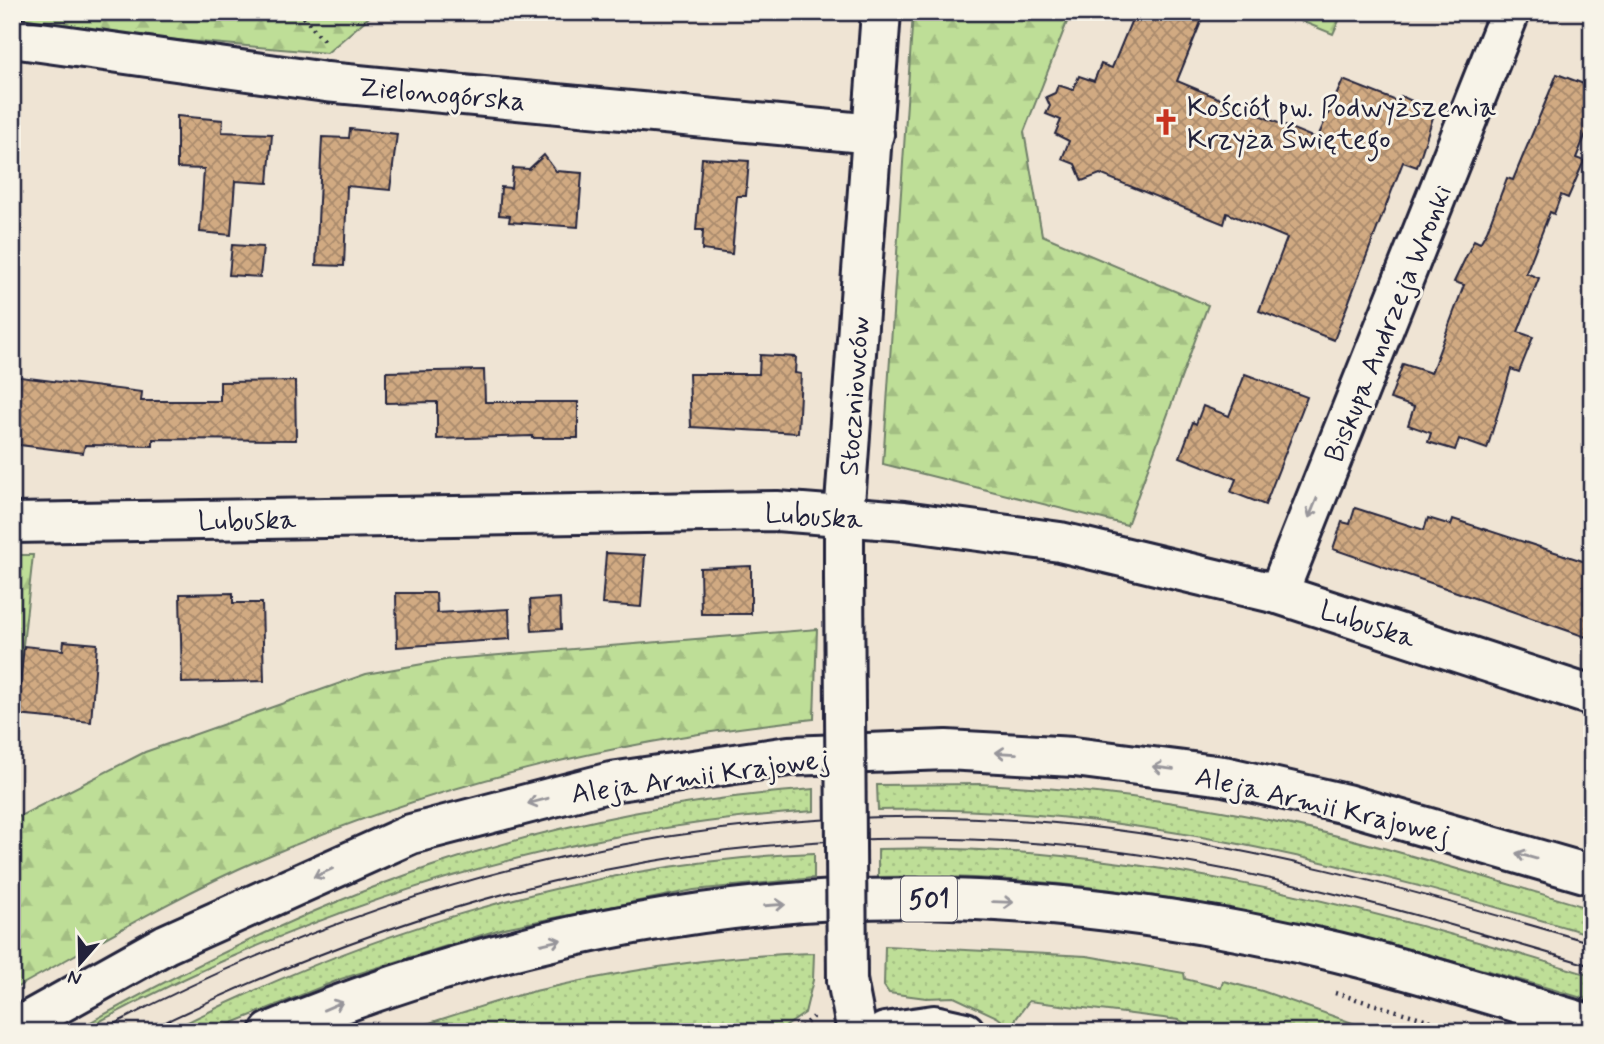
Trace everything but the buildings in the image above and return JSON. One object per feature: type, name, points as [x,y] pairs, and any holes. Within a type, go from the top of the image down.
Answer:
[{"type":"street","name":"Stoczniowców","points":[[857,1032],[846,980],[844,517],[881,12]]},
{"type":"street","name":"Biskupa Andrzeja Wronki","points":[[1278,594],[1510,12]]},
{"type":"street","name":"Zielonogórska","points":[[12,38],[326,82],[873,134]]},
{"type":"street","name":"Lubuska","points":[[12,523],[777,511],[904,521],[1060,542],[1278,594],[1592,696]]},
{"type":"street","name":"Aleja Armii Krajowej","points":[[12,1030],[166,944],[411,834],[611,782],[789,756],[946,750],[1074,757],[1224,776],[1346,804],[1592,875]]},
{"type":"street","name":"501","points":[[270,1032],[348,999],[473,961],[607,929],[770,904],[908,899],[1039,903],[1208,926],[1337,952],[1592,1025]]},
{"type":"street","points":[[885,1032],[934,1025],[965,1032]]},
{"type":"path","points":[[1328,991],[1469,1032]]},
{"type":"green space","points":[[12,12],[375,12],[327,53],[95,33],[12,18]]},
{"type":"green space","points":[[913,12],[1071,12],[1024,132],[1042,235],[1208,305],[1127,525],[883,464]]},
{"type":"green space","points":[[1279,12],[1343,12],[1333,34]]},
{"type":"green space","points":[[12,555],[33,555],[12,744]]},
{"type":"green space","points":[[817,629],[814,719],[671,738],[601,752],[464,786],[396,807],[229,873],[12,990],[12,820],[145,752],[366,674],[451,659]]},
{"type":"green space","points":[[980,784],[1083,791],[1152,800],[1254,817],[1339,836],[1592,909],[1592,935],[1328,863],[1150,828],[1060,817],[969,811],[878,810],[877,785]]},
{"type":"green space","points":[[814,789],[814,811],[717,821],[622,836],[528,856],[435,881],[254,947],[166,987],[80,1032],[73,1032],[251,939],[340,900],[429,867],[520,839],[614,817],[712,800]]},
{"type":"green space","points":[[878,849],[969,849],[1060,856],[1150,867],[1240,883],[1417,925],[1592,976],[1592,1001],[1416,951],[1240,910],[1060,884],[970,878],[878,877]]},
{"type":"green space","points":[[814,853],[814,878],[694,890],[504,928],[341,979],[210,1032],[168,1032],[244,995],[322,962],[401,933],[482,908],[647,870],[730,859]]},
{"type":"green space","points":[[885,946],[1087,956],[1184,973],[1185,979],[1221,988],[1223,981],[1262,991],[1378,1032],[1202,1032],[1179,1020],[1029,1001],[1010,1027],[997,1017],[954,997],[926,998],[889,993],[884,986]]},
{"type":"green space","points":[[814,953],[813,980],[805,1013],[778,1032],[402,1032],[518,995],[603,976],[709,960]]},
{"type":"tram line","points":[[99,1032],[211,976],[325,928],[443,889],[562,857],[683,834],[806,821],[930,817],[1055,823],[1123,831],[1326,870],[1592,943]]},
{"type":"tram line","points":[[145,1032],[258,980],[372,935],[487,899],[603,870],[722,851],[842,840],[964,839],[1088,848],[1152,857],[1343,896],[1592,966]]},
{"type":"place","name":"Kościół pw. Podwyższenia Krzyża Świętego","points":[[1166,122]]}]
